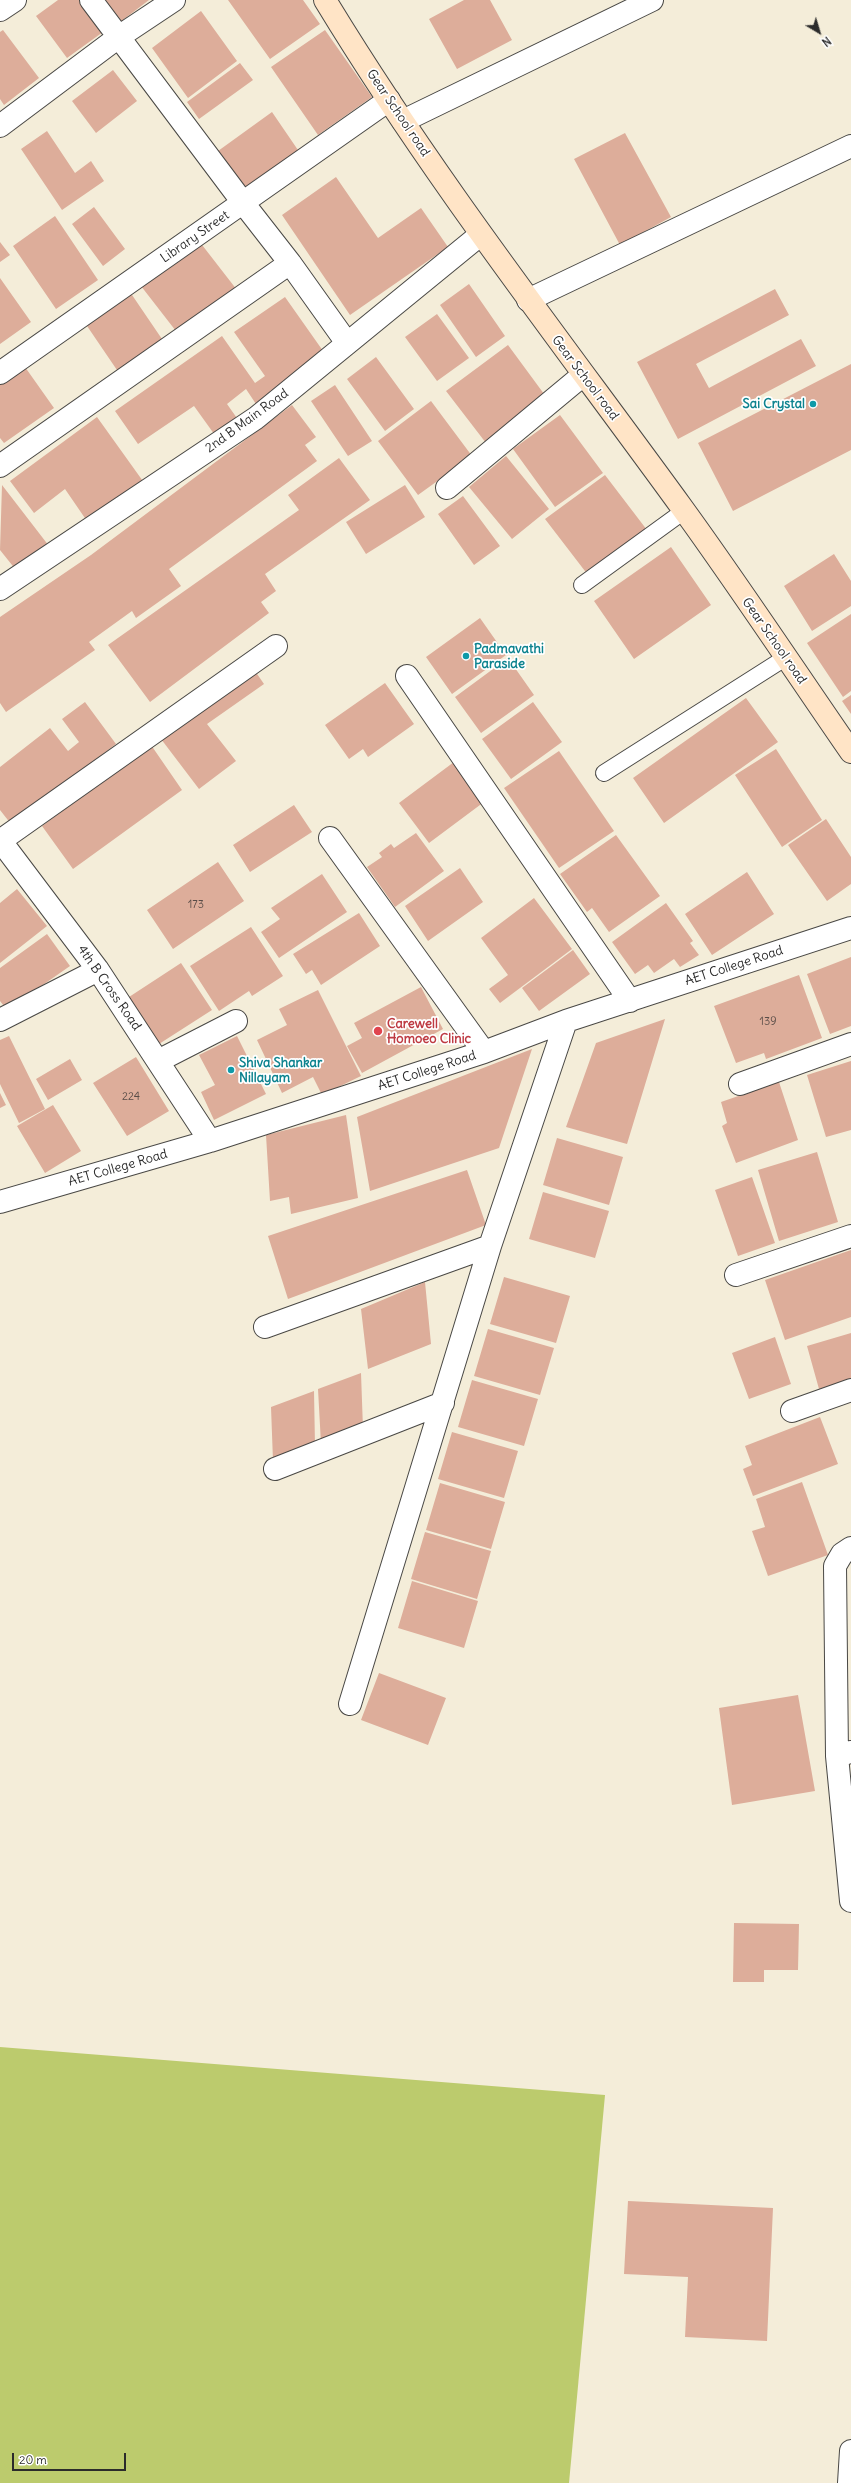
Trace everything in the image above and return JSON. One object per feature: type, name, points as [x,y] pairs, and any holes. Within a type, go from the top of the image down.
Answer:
[{"type":"main road","name":"Gear School road","points":[[325,0],[389,100],[480,235],[684,511],[851,752]]},
{"type":"street","points":[[0,10],[15,0]]},
{"type":"street","points":[[91,0],[120,36],[244,204],[290,263],[347,343]]},
{"type":"street","points":[[0,126],[120,36],[174,0]]},
{"type":"street","points":[[403,121],[652,0]]},
{"type":"street","name":"Library Street","points":[[0,373],[244,204],[389,100]]},
{"type":"street","points":[[528,300],[851,146]]},
{"type":"street","name":"2nd B Main Road","points":[[0,589],[256,418],[480,235]]},
{"type":"street","points":[[0,466],[290,263]]},
{"type":"street","points":[[447,488],[583,375]]},
{"type":"street","points":[[0,840],[276,646]]},
{"type":"street","points":[[407,676],[630,1000]]},
{"type":"street","points":[[330,838],[484,1052]]},
{"type":"street","name":"4th B Cross Road","points":[[0,840],[98,970],[210,1141]]},
{"type":"street","name":"AET College Road","points":[[0,1202],[210,1141],[484,1052],[566,1021],[851,928]]},
{"type":"street","points":[[0,1020],[98,970]]},
{"type":"street","points":[[158,1061],[236,1021]]},
{"type":"street","points":[[350,1704],[490,1246],[566,1021]]},
{"type":"street","points":[[740,1084],[851,1044]]},
{"type":"street","points":[[736,1275],[851,1236]]},
{"type":"street","points":[[265,1327],[490,1246]]},
{"type":"street","points":[[792,1411],[851,1390]]},
{"type":"street","points":[[275,1469],[443,1403]]},
{"type":"street","points":[[851,1548],[842,1554],[835,1566],[851,1901]]},
{"type":"street","points":[[848,2483],[851,2451]]},
{"type":"lane","points":[[582,584],[684,511]]},
{"type":"lane","points":[[604,773],[785,658]]},
{"type":"green space","points":[[0,2047],[605,2095],[569,2483],[0,2483]]},
{"type":"building","points":[[58,0],[79,0],[103,32],[67,58],[36,16]]},
{"type":"building","points":[[95,0],[149,0],[115,26]]},
{"type":"building","points":[[228,0],[303,0],[320,24],[270,59]]},
{"type":"building","points":[[464,0],[490,0],[512,40],[457,69],[429,19]]},
{"type":"building","points":[[201,11],[237,61],[188,98],[152,48]]},
{"type":"building","points":[[3,30],[39,78],[4,105],[0,99],[0,32]]},
{"type":"building","points":[[325,30],[372,97],[318,135],[271,67]]},
{"type":"building","points":[[240,63],[253,80],[199,119],[187,102]]},
{"type":"building","points":[[113,70],[137,101],[96,133],[72,101]]},
{"type":"building","points":[[272,112],[300,153],[245,190],[218,151]]},
{"type":"building","points":[[47,131],[75,173],[91,161],[104,181],[62,210],[21,149]]},
{"type":"building","points":[[625,133],[671,217],[620,245],[574,159]]},
{"type":"building","points":[[336,177],[378,238],[421,208],[448,247],[350,315],[282,215]]},
{"type":"building","points":[[94,207],[125,249],[103,266],[72,224]]},
{"type":"building","points":[[55,216],[98,280],[56,309],[13,246]]},
{"type":"building","points":[[199,241],[237,290],[179,335],[141,286]]},
{"type":"building","points":[[0,242],[10,255],[0,262]]},
{"type":"building","points":[[0,278],[31,322],[0,344]]},
{"type":"building","points":[[469,284],[505,336],[476,357],[440,305]]},
{"type":"building","points":[[775,289],[789,315],[696,364],[709,388],[801,339],[816,366],[678,439],[637,362]]},
{"type":"building","points":[[130,292],[164,342],[119,373],[85,323]]},
{"type":"building","points":[[285,297],[328,358],[258,407],[246,389],[227,404],[239,421],[217,438],[194,406],[138,444],[115,411],[222,336],[255,383],[265,376],[234,332]]},
{"type":"building","points":[[437,314],[469,358],[437,381],[405,337]]},
{"type":"building","points":[[508,345],[547,398],[486,443],[446,391]]},
{"type":"building","points":[[376,357],[414,409],[385,431],[347,379]]},
{"type":"building","name":"Sai Crystal","points":[[851,364],[851,450],[733,511],[698,443]]},
{"type":"building","points":[[25,367],[54,408],[4,443],[0,438],[0,384]]},
{"type":"building","points":[[335,385],[372,441],[348,456],[311,401]]},
{"type":"building","points":[[431,401],[472,456],[418,495],[378,441]]},
{"type":"building","points":[[292,405],[316,437],[305,445],[317,461],[169,569],[181,586],[136,618],[132,611],[89,642],[95,650],[6,712],[0,703],[0,617],[91,555]]},
{"type":"building","points":[[560,415],[603,473],[555,507],[513,449]]},
{"type":"building","points":[[97,417],[145,484],[89,524],[65,489],[34,513],[10,481]]},
{"type":"building","points":[[506,456],[549,509],[512,539],[469,487]]},
{"type":"building","points":[[339,458],[370,500],[265,574],[276,591],[261,602],[269,613],[150,702],[108,645],[299,510],[288,495]]},
{"type":"building","points":[[605,475],[647,530],[588,575],[545,519]]},
{"type":"building","points":[[2,485],[49,546],[16,570],[0,550]]},
{"type":"building","points":[[405,485],[425,517],[366,554],[346,522]]},
{"type":"building","points":[[463,496],[500,546],[474,565],[438,514]]},
{"type":"building","points":[[671,547],[711,605],[634,659],[594,601]]},
{"type":"building","points":[[834,554],[851,581],[851,606],[812,631],[784,586]]},
{"type":"building","points":[[851,614],[851,691],[843,697],[807,643]]},
{"type":"building","name":"Padmavathi Paraside","points":[[480,618],[506,655],[452,694],[426,657]]},
{"type":"building","points":[[508,658],[534,695],[481,733],[455,697]]},
{"type":"building","points":[[253,668],[264,684],[207,724],[236,761],[199,789],[158,735]]},
{"type":"building","points":[[385,683],[414,724],[368,757],[363,749],[349,759],[325,725]]},
{"type":"building","points":[[851,695],[851,714],[842,701]]},
{"type":"building","points":[[746,698],[778,742],[664,823],[633,778]]},
{"type":"building","points":[[85,702],[116,744],[11,824],[0,810],[0,767],[50,728],[68,751],[79,742],[62,719]]},
{"type":"building","points":[[533,702],[562,742],[511,779],[482,739]]},
{"type":"building","points":[[151,745],[182,790],[73,869],[42,826]]},
{"type":"building","points":[[776,749],[822,820],[782,847],[735,775]]},
{"type":"building","points":[[559,751],[614,831],[559,868],[504,788]]},
{"type":"building","points":[[454,762],[484,802],[429,843],[399,803]]},
{"type":"building","points":[[294,805],[312,832],[250,872],[233,845]]},
{"type":"building","points":[[826,819],[851,857],[851,884],[827,901],[788,845]]},
{"type":"building","points":[[416,833],[444,871],[395,907],[367,867],[382,857],[379,853],[391,844],[394,848]]},
{"type":"building","points":[[616,835],[660,896],[609,932],[592,908],[587,912],[560,874]]},
{"type":"building","points":[[218,862],[244,901],[173,949],[147,910]]},
{"type":"building","points":[[460,868],[483,902],[428,941],[405,906]]},
{"type":"building","points":[[747,872],[774,914],[712,955],[685,914]]},
{"type":"building","points":[[322,874],[347,912],[279,958],[261,932],[280,919],[271,908]]},
{"type":"building","points":[[17,889],[47,926],[0,963],[0,903]]},
{"type":"building","points":[[534,898],[572,949],[500,1003],[489,989],[508,975],[481,938]]},
{"type":"building","points":[[666,903],[693,941],[690,943],[699,955],[680,967],[674,959],[654,973],[648,965],[635,974],[612,942]]},
{"type":"building","points":[[359,913],[380,946],[321,985],[312,970],[306,974],[293,954]]},
{"type":"building","points":[[251,927],[283,976],[252,996],[249,991],[219,1011],[190,966]]},
{"type":"building","points":[[47,934],[70,966],[7,1010],[0,1001],[0,968]]},
{"type":"building","points":[[573,950],[590,974],[539,1011],[522,988]]},
{"type":"building","points":[[851,957],[851,1026],[830,1034],[807,974]]},
{"type":"building","points":[[181,963],[212,1010],[159,1044],[129,997]]},
{"type":"building","points":[[799,975],[822,1038],[766,1059],[764,1053],[736,1063],[714,1006]]},
{"type":"building","points":[[421,987],[443,1029],[362,1073],[347,1046],[362,1038],[354,1023]]},
{"type":"building","points":[[318,990],[361,1076],[322,1095],[313,1077],[282,1093],[257,1040],[287,1025],[279,1009]]},
{"type":"building","points":[[665,1019],[627,1144],[566,1127],[596,1043]]},
{"type":"building","points":[[9,1036],[45,1109],[19,1123],[0,1084],[0,1040]]},
{"type":"building","name":"Shiva Shankar Nillayam","points":[[237,1036],[266,1094],[214,1120],[201,1092],[215,1085],[199,1055]]},
{"type":"building","points":[[532,1049],[499,1148],[370,1191],[357,1117]]},
{"type":"building","points":[[136,1057],[169,1111],[127,1136],[93,1083]]},
{"type":"building","points":[[70,1059],[82,1080],[48,1100],[36,1079]]},
{"type":"building","points":[[851,1061],[851,1130],[826,1137],[807,1075]]},
{"type":"building","points":[[779,1082],[798,1140],[736,1163],[722,1126],[727,1123],[721,1102]]},
{"type":"building","points":[[0,1093],[6,1105],[0,1108]]},
{"type":"building","points":[[53,1105],[81,1151],[45,1173],[17,1126]]},
{"type":"building","points":[[346,1115],[358,1198],[291,1214],[289,1197],[270,1201],[266,1135]]},
{"type":"building","points":[[557,1138],[623,1157],[609,1205],[543,1185]]},
{"type":"building","points":[[817,1152],[838,1222],[779,1241],[758,1170]]},
{"type":"building","points":[[467,1170],[486,1225],[288,1299],[268,1236]]},
{"type":"building","points":[[752,1177],[775,1243],[738,1256],[715,1190]]},
{"type":"building","points":[[543,1192],[609,1211],[595,1258],[529,1239]]},
{"type":"building","points":[[851,1250],[851,1317],[785,1340],[765,1280]]},
{"type":"building","points":[[504,1277],[570,1296],[556,1343],[490,1324]]},
{"type":"building","points":[[425,1282],[431,1344],[368,1369],[361,1309]]},
{"type":"building","points":[[488,1329],[554,1348],[540,1395],[474,1376]]},
{"type":"building","points":[[851,1333],[851,1380],[819,1389],[807,1346]]},
{"type":"building","points":[[775,1337],[791,1384],[749,1399],[732,1353]]},
{"type":"building","points":[[361,1373],[363,1429],[321,1444],[318,1389]]},
{"type":"building","points":[[472,1380],[538,1399],[524,1446],[458,1427]]},
{"type":"building","points":[[314,1391],[315,1446],[273,1461],[271,1407]]},
{"type":"building","points":[[820,1417],[838,1464],[753,1496],[743,1469],[752,1465],[745,1446]]},
{"type":"building","points":[[452,1432],[518,1451],[504,1498],[438,1479]]},
{"type":"building","points":[[802,1482],[828,1555],[768,1576],[752,1531],[765,1527],[756,1499]]},
{"type":"building","points":[[440,1483],[505,1502],[491,1549],[426,1530]]},
{"type":"building","points":[[425,1532],[491,1551],[477,1599],[411,1579]]},
{"type":"building","points":[[412,1581],[478,1601],[464,1648],[398,1628]]},
{"type":"building","points":[[379,1673],[446,1698],[428,1745],[361,1720]]},
{"type":"building","points":[[798,1695],[815,1791],[732,1805],[719,1708]]},
{"type":"building","points":[[734,1923],[799,1924],[798,1970],[764,1970],[764,1982],[733,1982]]},
{"type":"building","points":[[628,2201],[773,2208],[767,2341],[685,2337],[688,2277],[624,2274]]},
{"type":"place","name":"Sai Crystal","points":[[813,404]]},
{"type":"place","name":"Padmavathi Paraside","points":[[466,656]]},
{"type":"place","name":"Carewell Homoeo Clinic","points":[[378,1031]]},
{"type":"place","name":"Shiva Shankar Nillayam","points":[[231,1070]]}]
